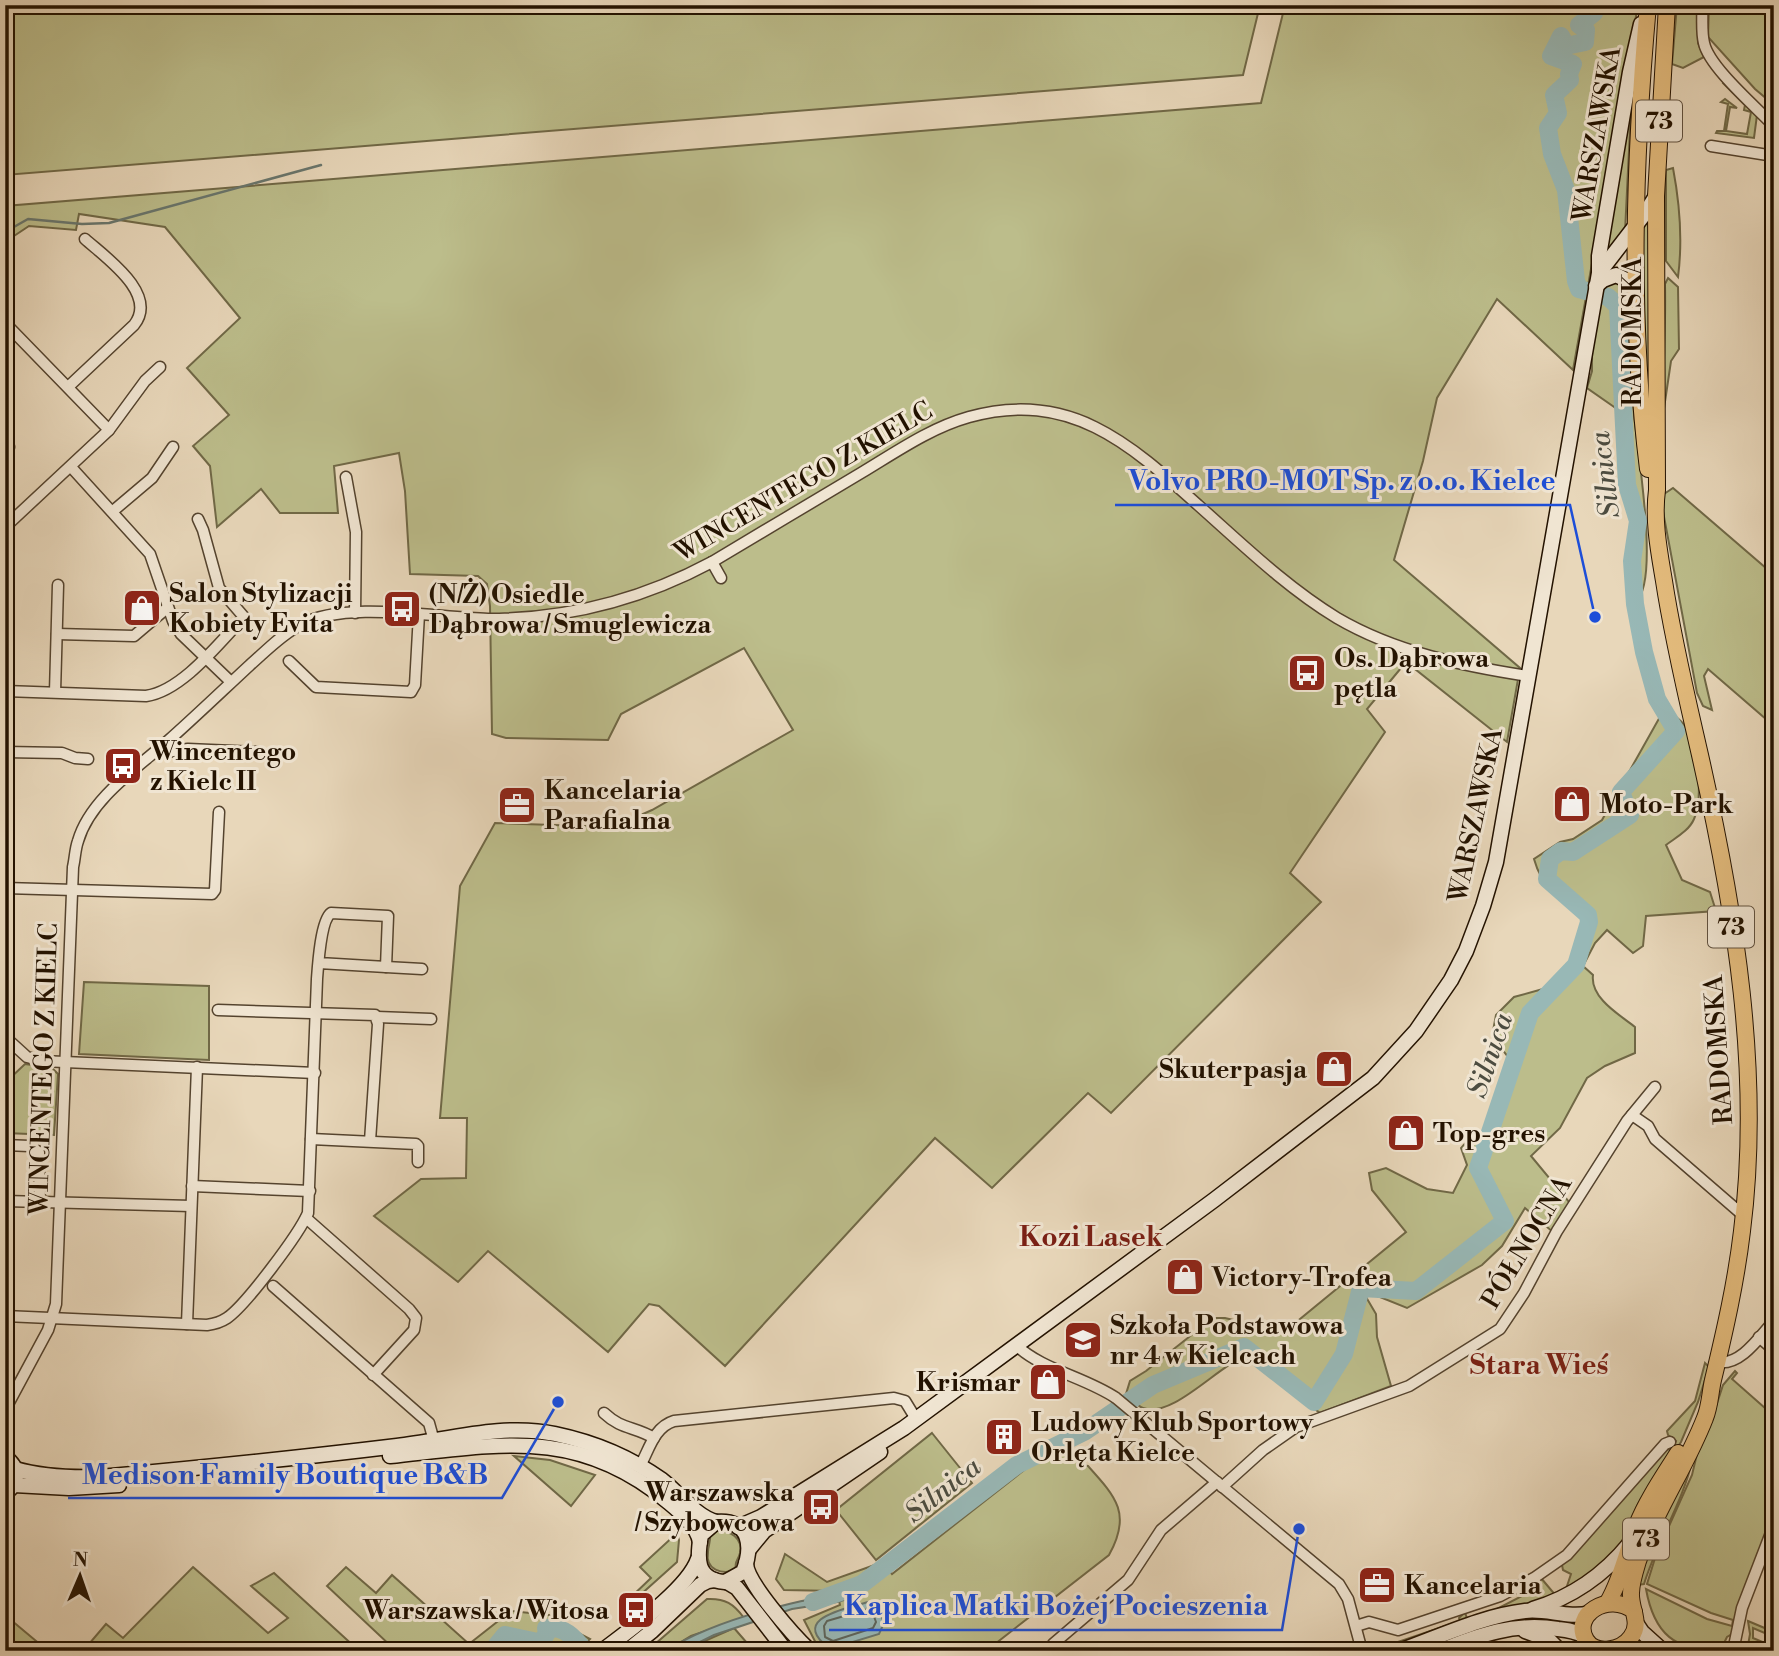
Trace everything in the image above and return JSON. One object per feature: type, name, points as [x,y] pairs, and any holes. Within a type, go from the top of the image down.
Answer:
[{"type":"main road","name":"WARSZAWSKA","points":[[1635,290],[1638,127],[1648,5]]},
{"type":"main road","name":"WARSZAWSKA","points":[[738,1527],[761,1517],[904,1428],[1348,1099],[1393,1058],[1424,1020],[1451,980],[1466,951],[1496,862],[1593,306],[1630,72],[1640,26],[1648,5]]},
{"type":"main road","name":"WARSZAWSKA","points":[[1597,279],[1656,196],[1667,7]]},
{"type":"main road","name":"RADOMSKA","points":[[1655,509],[1656,196]]},
{"type":"main road","points":[[1597,279],[1616,275],[1635,290]]},
{"type":"main road","name":"RADOMSKA","points":[[1635,290],[1642,432],[1650,491],[1655,509],[1667,600],[1711,805],[1743,1006],[1749,1114],[1744,1216],[1737,1269],[1720,1355],[1704,1420],[1646,1538],[1637,1563],[1630,1592],[1635,1617]]},
{"type":"main road","name":"RADOMSKA","points":[[1608,1602],[1623,1569],[1630,1543],[1653,1493],[1686,1440],[1713,1382]]},
{"type":"main road","name":"WARSZAWSKA","points":[[750,1548],[764,1531],[867,1462],[904,1428]]},
{"type":"main road","points":[[9,1461],[32,1473],[69,1478],[100,1477],[502,1432],[541,1432],[607,1450],[640,1466],[669,1486],[704,1517],[716,1522],[731,1522],[748,1539],[750,1548],[739,1576],[700,1585],[652,1631],[626,1651]]},
{"type":"main road","points":[[9,1489],[100,1486],[515,1444],[534,1445],[580,1454],[633,1476],[673,1506],[693,1526],[700,1542]]},
{"type":"main road","points":[[9,1461],[16,1477],[9,1489]]},
{"type":"main road","points":[[603,1650],[690,1575],[698,1559],[703,1531],[716,1522]]},
{"type":"main road","points":[[1399,1651],[1496,1617],[1558,1601],[1578,1590],[1615,1561],[1630,1543]]},
{"type":"main road","points":[[698,1559],[704,1572],[737,1588],[786,1651]]},
{"type":"main road","points":[[746,1563],[748,1573],[769,1603],[810,1651]]},
{"type":"main road","points":[[1587,1644],[1584,1626],[1590,1613],[1599,1605],[1608,1602],[1622,1604],[1635,1617],[1642,1632],[1663,1651]]},
{"type":"main road","points":[[1528,1610],[1568,1615],[1590,1613]]},
{"type":"main road","name":"73","points":[[1625,1644],[1634,1633],[1635,1617]]},
{"type":"main road","points":[[1440,1651],[1507,1628],[1544,1627],[1575,1632],[1587,1644],[1599,1650],[1625,1644],[1641,1651]]},
{"type":"main road","points":[[1507,1628],[1541,1636],[1560,1651]]},
{"type":"street","points":[[1702,5],[1703,37],[1707,54],[1774,126]]},
{"type":"street","points":[[1711,146],[1774,156]]},
{"type":"street","points":[[68,387],[134,325],[141,312],[134,286],[85,239]]},
{"type":"street","points":[[5,323],[109,430]]},
{"type":"street","points":[[5,510],[9,523],[109,430],[145,381],[160,367]]},
{"type":"street","name":"WINCENTEGO Z KIELC","points":[[5,1410],[53,1318],[56,1304],[73,867],[78,840],[93,813],[116,785],[275,643],[301,624],[327,616],[355,613],[522,618],[572,611],[628,598],[712,562],[934,430],[968,417],[993,412],[1044,412],[1082,421],[1127,444],[1291,586],[1343,621],[1391,643],[1440,659],[1528,676]]},
{"type":"street","points":[[5,434],[9,447],[5,458]]},
{"type":"street","points":[[113,511],[152,478],[173,447]]},
{"type":"street","points":[[71,467],[150,554],[167,608],[181,634],[231,682]]},
{"type":"street","points":[[346,477],[356,532],[355,613]]},
{"type":"street","points":[[5,691],[151,695],[169,689],[205,657],[244,617],[219,588],[204,530],[198,519]]},
{"type":"street","points":[[712,562],[721,578]]},
{"type":"street","points":[[55,692],[58,585]]},
{"type":"street","points":[[57,634],[134,636],[167,608]]},
{"type":"street","points":[[289,661],[316,687],[411,692],[415,685],[419,614]]},
{"type":"street","points":[[157,750],[258,751]]},
{"type":"street","points":[[5,752],[62,753],[88,759]]},
{"type":"street","points":[[8,811],[5,888],[212,894],[215,890],[219,812]]},
{"type":"street","points":[[5,1317],[212,1324],[232,1314],[291,1242],[306,1218],[310,1191],[319,963],[325,920],[331,913],[388,916],[386,967]]},
{"type":"street","points":[[319,963],[422,968]]},
{"type":"street","points":[[218,1010],[373,1014],[377,1017],[431,1019]]},
{"type":"street","points":[[370,1141],[377,1017]]},
{"type":"street","points":[[5,1037],[27,1057],[46,1062],[315,1073]]},
{"type":"street","points":[[187,1324],[197,1067]]},
{"type":"street","name":"PÓŁNOCNA","points":[[1053,1644],[1128,1580],[1161,1530],[1263,1450],[1296,1427],[1409,1386],[1500,1329],[1524,1293],[1557,1231],[1632,1115],[1655,1087]]},
{"type":"street","points":[[1632,1115],[1648,1126],[1655,1139],[1744,1216]]},
{"type":"street","points":[[311,1139],[416,1144],[418,1162]]},
{"type":"street","points":[[5,1145],[29,1146],[39,1152],[40,1202]]},
{"type":"street","points":[[192,1186],[310,1191]]},
{"type":"street","points":[[5,1201],[191,1206]]},
{"type":"street","points":[[306,1218],[399,1300],[415,1318],[414,1330],[373,1374]]},
{"type":"street","points":[[273,1286],[429,1423],[434,1441]]},
{"type":"street","points":[[1720,1355],[1745,1350],[1774,1321]]},
{"type":"street","points":[[1759,1337],[1774,1350]]},
{"type":"street","points":[[1016,1345],[1026,1354],[1085,1380],[1116,1398],[1339,1584],[1349,1599],[1362,1651]]},
{"type":"street","points":[[640,1466],[654,1438],[662,1428],[674,1421],[884,1399],[903,1399],[916,1419]]},
{"type":"street","points":[[604,1413],[618,1425],[640,1430],[654,1438]]},
{"type":"street","points":[[5,1428],[9,1461]]},
{"type":"street","points":[[1356,1626],[1369,1622],[1398,1630],[1500,1596],[1534,1578],[1567,1555],[1665,1444],[1670,1442]]},
{"type":"street","points":[[1733,1651],[1742,1608],[1774,1525]]},
{"type":"green space","points":[[5,5],[1260,5],[1243,75],[5,175]]},
{"type":"green space","points":[[1285,5],[1638,5],[1573,370],[1497,299],[1437,398],[1423,461],[1394,560],[1520,668],[1507,742],[1406,662],[1367,709],[1385,732],[1290,873],[1321,902],[1111,1113],[1088,1093],[992,1188],[935,1138],[725,1366],[659,1306],[649,1304],[608,1352],[488,1251],[458,1282],[374,1216],[421,1179],[466,1178],[467,1118],[440,1118],[460,886],[495,823],[614,827],[652,810],[793,730],[744,648],[621,714],[608,740],[506,738],[492,734],[490,606],[487,584],[478,576],[410,574],[405,491],[399,453],[334,466],[338,513],[280,513],[261,489],[217,527],[210,466],[193,446],[229,415],[187,368],[240,318],[165,227],[79,214],[76,230],[29,226],[5,242],[5,206],[1261,103]]},
{"type":"green space","points":[[1677,5],[1697,5],[1698,43],[1704,57],[1683,68],[1672,64]]},
{"type":"green space","points":[[1709,5],[1774,5],[1774,105],[1755,89],[1708,37]]},
{"type":"green space","points":[[1724,81],[1757,115],[1754,138],[1716,133],[1724,131],[1728,104],[1721,102],[1725,99],[1737,108],[1730,107],[1726,131],[1747,134],[1751,112],[1744,110],[1745,105]]},
{"type":"green space","points":[[1631,109],[1625,232],[1604,258],[1629,111]]},
{"type":"green space","points":[[1673,168],[1680,222],[1678,277],[1666,261],[1666,170]]},
{"type":"green space","points":[[1649,216],[1649,417],[1642,296],[1642,229]]},
{"type":"green space","points":[[1668,278],[1678,287],[1679,349],[1671,361],[1662,422],[1665,284]]},
{"type":"green space","points":[[1620,282],[1627,290],[1628,296],[1634,415],[1647,542],[1643,589],[1636,601],[1631,571],[1630,505],[1623,483],[1617,409],[1587,388],[1592,371],[1592,346],[1603,287],[1607,283]]},
{"type":"green space","points":[[1673,488],[1774,575],[1774,726],[1708,669],[1704,676],[1712,710],[1703,706],[1697,693],[1662,506],[1664,494]]},
{"type":"green space","points":[[1669,711],[1684,724],[1689,735],[1699,786],[1697,810],[1692,823],[1666,845],[1682,880],[1710,892],[1716,911],[1646,916],[1643,946],[1633,953],[1607,930],[1595,943],[1583,966],[1593,975],[1593,983],[1601,998],[1635,1027],[1635,1053],[1605,1066],[1587,1078],[1560,1128],[1531,1156],[1570,1203],[1554,1233],[1525,1208],[1502,1246],[1482,1265],[1407,1308],[1370,1293],[1366,1297],[1376,1314],[1377,1337],[1391,1386],[1320,1413],[1245,1356],[1167,1406],[1155,1409],[1139,1406],[1126,1394],[1130,1381],[1213,1318],[1246,1323],[1258,1331],[1289,1328],[1406,1232],[1372,1190],[1369,1173],[1386,1168],[1427,1189],[1453,1193],[1467,1165],[1461,1148],[1487,1125],[1511,1061],[1492,1036],[1496,1015],[1514,997],[1550,987],[1575,965],[1586,916],[1553,893],[1542,878],[1534,859],[1602,820],[1661,715]]},
{"type":"green space","points":[[84,982],[209,986],[209,1060],[79,1054]]},
{"type":"green space","points":[[25,1064],[52,1068],[58,1074],[54,1135],[5,1133],[5,1083]]},
{"type":"green space","points":[[1705,1363],[1709,1367],[1681,1442],[1638,1504],[1619,1548],[1612,1559],[1566,1589],[1571,1574],[1563,1570],[1562,1565],[1666,1449],[1671,1450],[1676,1441],[1667,1431],[1695,1401]]},
{"type":"green space","points":[[1735,1371],[1737,1373],[1732,1379],[1774,1416],[1774,1509],[1732,1634],[1727,1637],[1720,1651],[1704,1650],[1691,1648],[1669,1637],[1655,1618],[1646,1589],[1707,1619],[1732,1626],[1733,1620],[1647,1584],[1656,1555],[1692,1475],[1697,1454],[1723,1385]]},
{"type":"green space","points":[[932,1433],[972,1483],[876,1560],[836,1510]]},
{"type":"green space","points":[[1066,1448],[1098,1477],[1118,1507],[1119,1528],[1109,1555],[986,1651],[819,1649],[804,1620],[840,1605],[837,1591],[784,1590],[776,1579],[785,1554],[827,1582],[883,1562],[892,1574],[1028,1467]]},
{"type":"green space","points":[[514,1456],[550,1460],[595,1475],[571,1506]]},
{"type":"green space","points":[[1693,1457],[1683,1489],[1644,1584],[1636,1585],[1644,1560]]},
{"type":"green space","points":[[717,1531],[731,1534],[740,1543],[736,1570],[716,1570],[709,1563],[710,1534]]},
{"type":"green space","points":[[677,1533],[677,1562],[619,1614],[627,1601],[651,1578],[640,1567]]},
{"type":"green space","points":[[193,1567],[268,1633],[288,1618],[251,1586],[274,1573],[357,1649],[393,1648],[327,1586],[346,1567],[376,1593],[392,1575],[469,1644],[511,1611],[549,1615],[590,1639],[577,1651],[531,1651],[521,1641],[507,1651],[83,1651],[106,1624],[123,1638]]},
{"type":"green space","points":[[1541,1578],[1557,1597],[1395,1647],[1395,1643],[1460,1621],[1459,1618],[1465,1612],[1467,1619],[1495,1610],[1541,1586],[1538,1580]]},
{"type":"green space","points":[[707,1599],[728,1603],[744,1618],[691,1636],[666,1651],[647,1651]]},
{"type":"green space","points":[[5,1615],[48,1651],[5,1651]]},
{"type":"green space","points":[[1748,1621],[1774,1632],[1774,1637],[1753,1628],[1753,1638],[1774,1647],[1774,1651],[1747,1651],[1750,1634]]},
{"type":"green space","points":[[734,1628],[754,1651],[682,1651]]},
{"type":"water","points":[[864,1587],[866,1594],[792,1609],[714,1635],[682,1651],[666,1651],[694,1635],[741,1617]]},
{"type":"water","points":[[868,1602],[877,1604],[884,1623],[879,1634],[830,1649],[819,1638],[815,1630],[818,1622],[825,1616]]},
{"type":"waterway","name":"Silnica","points":[[813,1602],[862,1584],[1017,1465],[1084,1432],[1153,1385],[1244,1347],[1314,1402],[1344,1354],[1361,1288],[1416,1291],[1505,1221],[1478,1168],[1530,1013],[1576,965],[1589,922],[1588,915],[1547,879],[1550,859],[1561,851],[1573,852],[1630,815],[1621,792],[1676,731],[1657,699],[1635,604],[1632,561],[1638,521],[1627,485],[1618,306],[1608,297],[1579,289],[1566,190],[1552,154],[1548,128],[1558,113],[1554,95],[1570,80],[1573,64],[1551,56],[1561,36],[1566,46],[1585,42],[1586,30],[1579,25],[1594,13],[1592,5]]},
{"type":"waterway","points":[[5,232],[28,219],[82,224],[109,223],[321,165]]},
{"type":"waterway","name":"Silnica","points":[[492,1651],[505,1635],[533,1641],[535,1648],[538,1647],[547,1633],[546,1628],[558,1629],[568,1634],[585,1651]]},
{"type":"place","name":"Salon Stylizacji Kobiety Evita","points":[[142,608]]},
{"type":"place","name":"(N/Ż) Osiedle Dąbrowa / Smuglewicza","points":[[402,609]]},
{"type":"place","name":"Volvo PRO-MOT Sp. z o.o. Kielce","points":[[1595,617]]},
{"type":"place","name":"Os. Dąbrowa pętla","points":[[1307,673]]},
{"type":"place","name":"Wincentego z Kielc II","points":[[123,766]]},
{"type":"place","name":"Moto-Park","points":[[1572,804]]},
{"type":"place","name":"Kancelaria Parafialna","points":[[517,805]]},
{"type":"place","name":"Skuterpasja","points":[[1334,1069]]},
{"type":"place","name":"Top-gres","points":[[1406,1133]]},
{"type":"place","name":"Victory-Trofea","points":[[1185,1277]]},
{"type":"place","name":"Szkoła Podstawowa nr 4 w Kielcach","points":[[1083,1340]]},
{"type":"place","name":"Krismar","points":[[1048,1382]]},
{"type":"place","name":"Medison Family Boutique B&B","points":[[558,1402]]},
{"type":"place","name":"Ludowy Klub Sportowy Orlęta Kielce","points":[[1004,1437]]},
{"type":"place","name":"Warszawska / Szybowcowa","points":[[821,1507]]},
{"type":"place","name":"Kaplica Matki Bożej Pocieszenia","points":[[1299,1529]]},
{"type":"place","name":"Kancelaria","points":[[1377,1585]]},
{"type":"place","name":"Warszawska / Witosa","points":[[636,1610]]},
{"type":"district","name":"Kozi Lasek","points":[[1091,1236]]},
{"type":"district","name":"Stara Wieś","points":[[1539,1364]]}]
